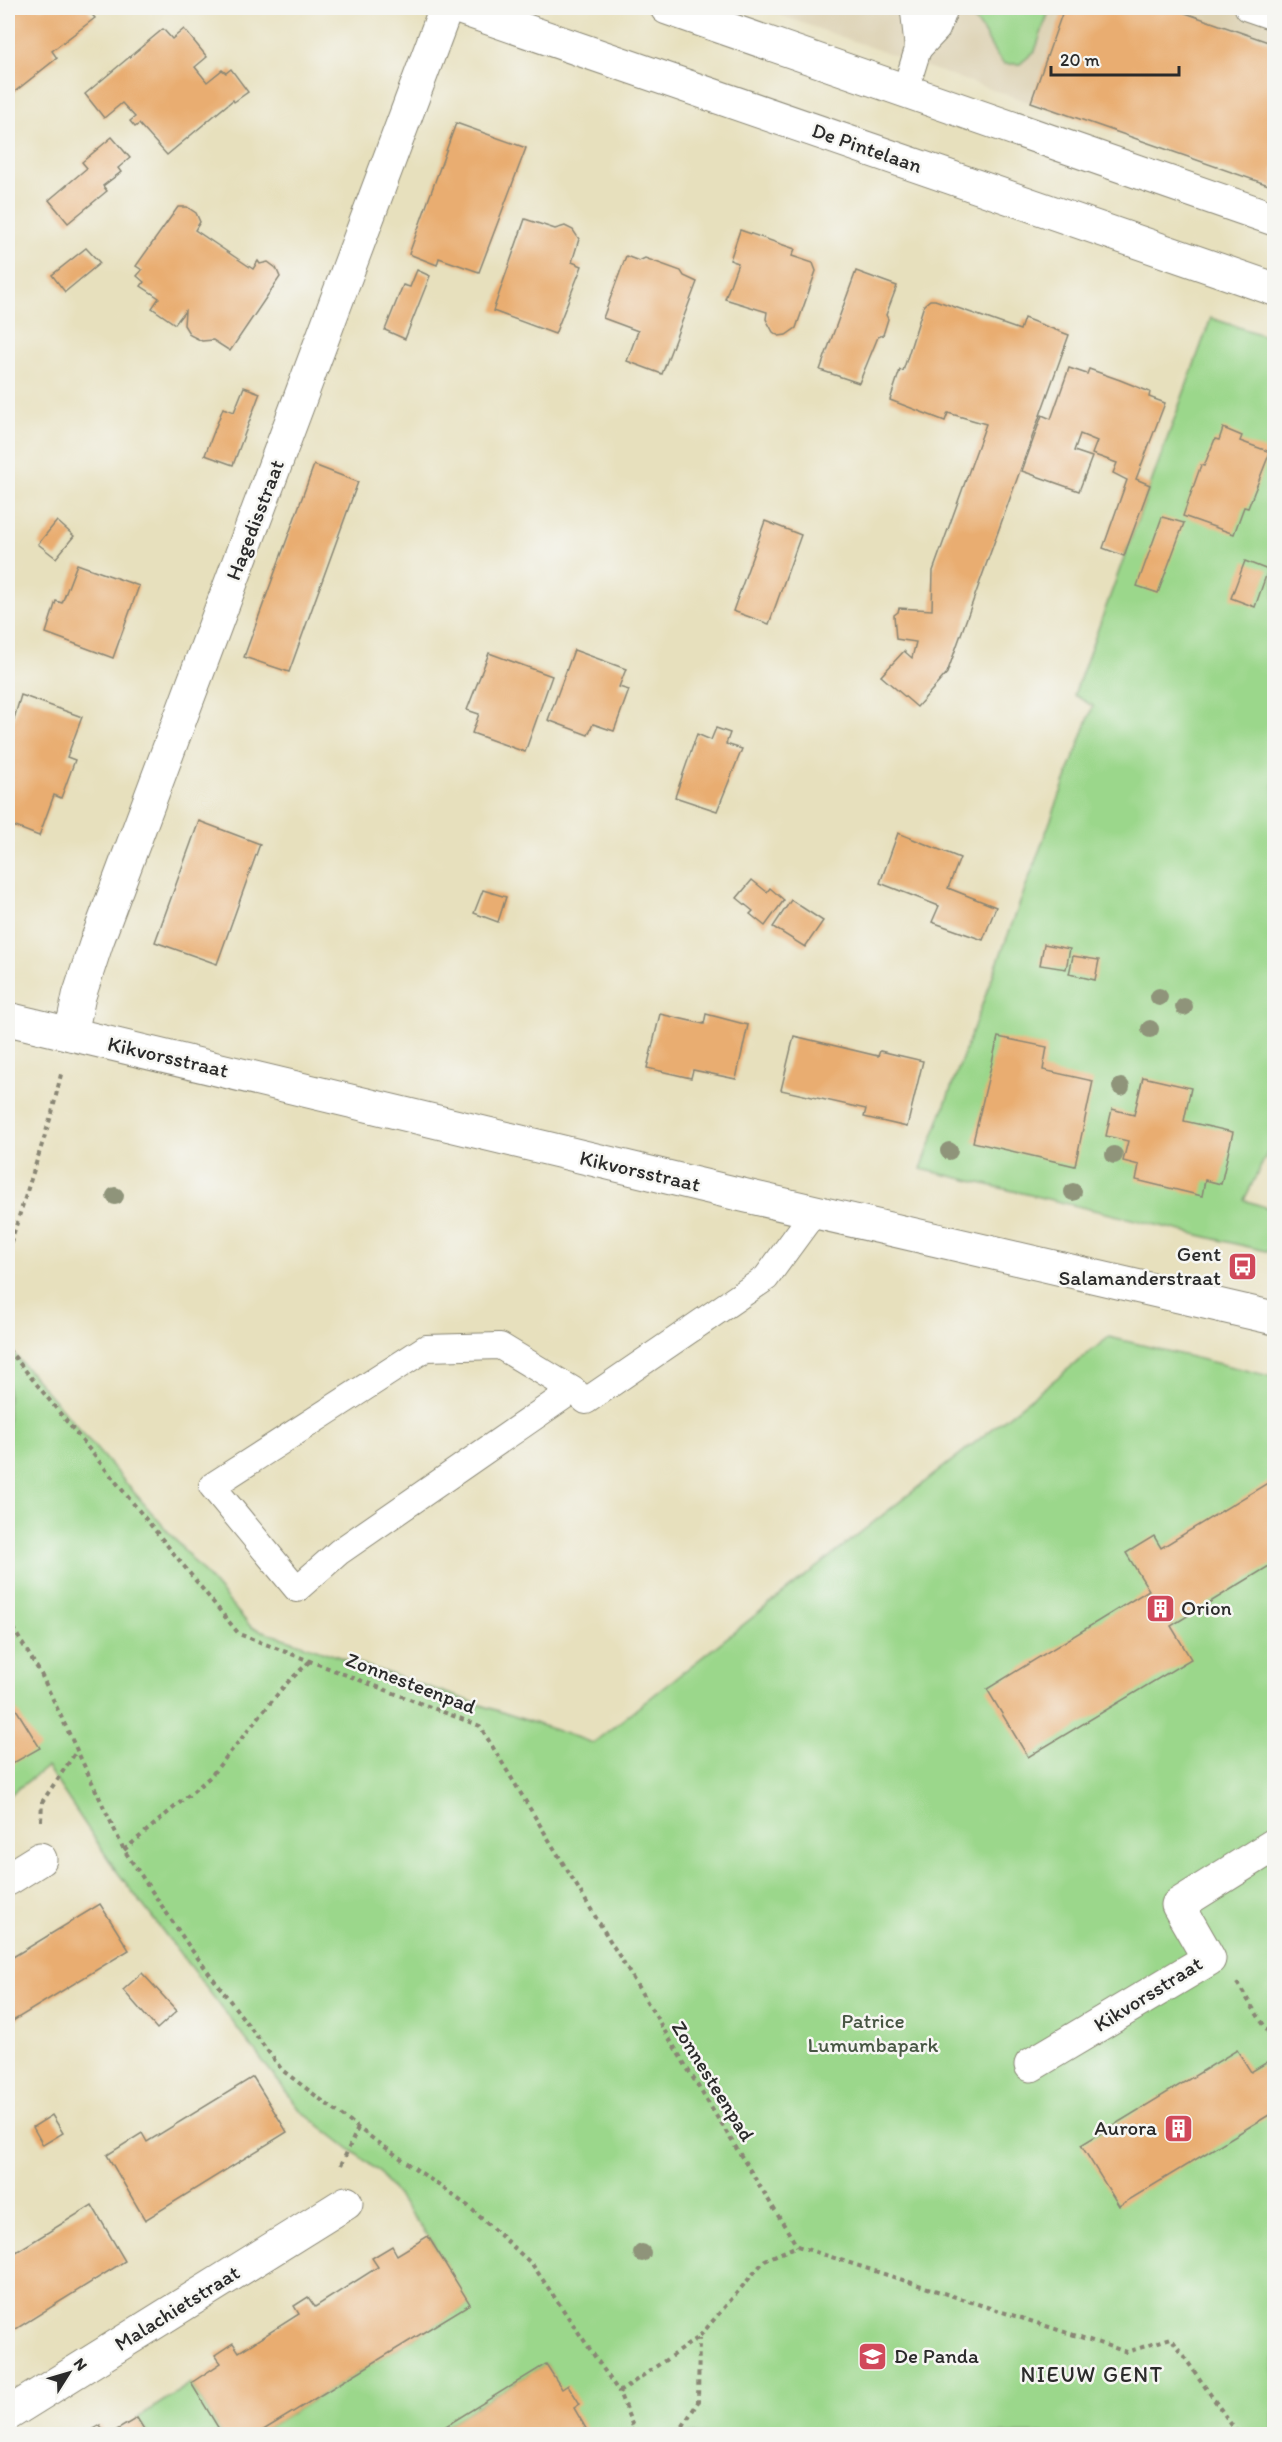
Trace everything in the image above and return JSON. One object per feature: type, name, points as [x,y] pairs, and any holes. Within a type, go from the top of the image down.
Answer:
[{"type":"street","name":"Hagedisstraat","points":[[71,1034],[79,996],[97,941],[446,8]]},
{"type":"street","name":"De Pintelaan","points":[[460,8],[1275,289]]},
{"type":"street","points":[[667,8],[1275,219]]},
{"type":"street","name":"Kikvorsstraat","points":[[8,1019],[1275,1318]]},
{"type":"street","name":"Kikvorsstraat","points":[[1031,2065],[1209,1959],[1178,1905],[1275,1845]]},
{"type":"street","points":[[8,1879],[40,1859]]},
{"type":"street","name":"Malachietstraat","points":[[8,2414],[346,2203]]},
{"type":"lane","points":[[905,91],[918,49],[914,12],[916,8]]},
{"type":"lane","points":[[918,49],[937,29],[945,8]]},
{"type":"lane","points":[[1248,8],[1275,16]]},
{"type":"lane","points":[[573,1390],[339,1552],[297,1589],[212,1486],[426,1348],[500,1346],[573,1390],[586,1401],[766,1278],[815,1211]]},
{"type":"path","points":[[8,1251],[52,1113],[71,1034]]},
{"type":"path","name":"Zonnesteenpad","points":[[8,1349],[239,1634],[480,1726],[797,2246]]},
{"type":"path","points":[[8,1620],[41,1674],[124,1850],[191,1949],[282,2070],[358,2128],[468,2206],[532,2264],[619,2392],[636,2434]]},
{"type":"path","points":[[124,1850],[210,1777],[285,1685],[310,1661]]},
{"type":"path","points":[[40,1859],[42,1802],[76,1751]]},
{"type":"path","points":[[1209,1959],[1239,1984],[1275,2041]]},
{"type":"path","points":[[619,2392],[699,2337],[765,2260],[797,2246],[1127,2352],[1171,2338],[1238,2434]]},
{"type":"path","points":[[678,2434],[698,2402],[699,2337]]},
{"type":"path","points":[[626,2434],[632,2427]]},
{"type":"shaded area","points":[[760,8],[1274,8],[1274,187],[915,63]]},
{"type":"green space","points":[[980,8],[1050,8],[1035,51],[1020,64],[1004,64],[975,20],[961,18]]},
{"type":"green space","points":[[1211,318],[1274,339],[1274,1140],[1244,1200],[1274,1210],[1274,1253],[921,1169],[1093,706],[1074,695]]},
{"type":"green space","name":"Patrice Lumumbapark","points":[[1109,1337],[1274,1377],[1274,2434],[588,2434],[546,2364],[433,2434],[257,2434],[469,2304],[428,2236],[378,2171],[301,2111],[115,1869],[47,1767],[8,1796],[8,1347],[251,1627],[593,1743]]},
{"type":"green space","points":[[191,2383],[222,2434],[147,2434],[137,2418]]},
{"type":"building","points":[[8,8],[86,8],[95,18],[52,51],[57,58],[8,97],[8,36],[10,34]]},
{"type":"building","points":[[1064,8],[1171,8],[1274,44],[1274,187],[1031,102]]},
{"type":"building","points":[[163,29],[172,39],[184,29],[207,57],[195,67],[207,82],[222,70],[226,73],[231,69],[248,92],[234,102],[233,100],[167,155],[139,124],[135,127],[130,121],[135,117],[122,103],[104,118],[85,94]]},
{"type":"building","points":[[456,123],[526,148],[479,272],[439,258],[437,265],[409,254]]},
{"type":"building","points":[[112,137],[130,158],[118,168],[121,172],[103,186],[107,191],[68,223],[49,200],[87,168],[82,162]]},
{"type":"building","points":[[178,207],[187,207],[196,213],[200,222],[195,230],[253,269],[258,261],[260,264],[268,262],[276,268],[280,277],[230,351],[213,340],[202,341],[190,335],[184,325],[185,311],[175,324],[152,308],[159,298],[141,286],[144,282],[137,276],[142,270],[136,266]]},
{"type":"building","points":[[525,219],[555,229],[565,226],[573,230],[579,239],[572,262],[582,266],[555,334],[493,311]]},
{"type":"building","points":[[740,230],[795,249],[792,256],[813,263],[816,271],[796,328],[786,335],[779,336],[773,332],[766,319],[767,312],[725,299],[738,263],[730,260]]},
{"type":"building","points":[[86,248],[100,263],[65,292],[52,275]]},
{"type":"building","points":[[626,256],[639,261],[645,258],[681,271],[684,276],[697,282],[662,374],[627,361],[638,331],[603,318]]},
{"type":"building","points":[[417,270],[430,276],[405,339],[385,330],[403,285],[410,287]]},
{"type":"building","points":[[856,271],[897,286],[886,315],[888,319],[883,335],[878,337],[859,383],[820,370]]},
{"type":"building","points":[[930,300],[1020,330],[1024,318],[1069,335],[947,673],[917,707],[881,676],[904,651],[912,658],[916,642],[896,639],[894,615],[899,608],[932,610],[933,571],[986,424],[948,413],[945,421],[890,400],[900,370],[903,371],[924,305]]},
{"type":"building","points":[[1069,368],[1087,374],[1089,369],[1120,380],[1150,392],[1149,397],[1165,403],[1136,479],[1150,485],[1124,556],[1103,548],[1127,480],[1113,473],[1117,463],[1092,454],[1097,441],[1080,434],[1074,451],[1092,457],[1079,491],[1022,471],[1042,415],[1051,419]]},
{"type":"building","points":[[244,387],[260,393],[233,465],[205,455],[223,408],[234,412]]},
{"type":"building","points":[[1223,428],[1242,436],[1240,441],[1270,452],[1248,508],[1244,507],[1234,534],[1183,516],[1201,465],[1204,466],[1215,439],[1219,440]]},
{"type":"building","points":[[314,465],[358,482],[289,672],[244,657]]},
{"type":"building","points":[[1162,517],[1184,523],[1158,593],[1137,586]]},
{"type":"building","points":[[57,521],[74,536],[56,558],[38,544]]},
{"type":"building","points":[[765,521],[801,535],[769,624],[733,611]]},
{"type":"building","points":[[1245,561],[1268,570],[1255,607],[1231,598]]},
{"type":"building","points":[[77,564],[139,586],[113,658],[46,633],[56,601],[62,603]]},
{"type":"building","points":[[574,650],[626,669],[619,687],[629,690],[614,731],[593,724],[588,735],[548,720]]},
{"type":"building","points":[[489,653],[552,676],[525,752],[472,733],[479,714],[467,710]]},
{"type":"building","points":[[21,695],[82,717],[67,757],[75,760],[61,798],[54,795],[39,836],[8,824],[8,739]]},
{"type":"building","points":[[716,728],[730,733],[726,744],[742,749],[717,811],[675,797],[697,734],[711,740]]},
{"type":"building","points":[[199,821],[260,844],[217,964],[155,942]]},
{"type":"building","points":[[898,833],[960,858],[948,888],[996,907],[983,940],[932,922],[939,906],[880,883]]},
{"type":"building","points":[[752,880],[767,892],[770,888],[784,900],[765,926],[750,914],[753,911],[737,898]]},
{"type":"building","points":[[483,890],[506,897],[498,922],[474,913]]},
{"type":"building","points":[[791,900],[823,921],[805,947],[773,927]]},
{"type":"building","points":[[1044,944],[1070,949],[1066,969],[1040,965]]},
{"type":"building","points":[[1073,956],[1099,960],[1095,980],[1069,974]]},
{"type":"building","points":[[660,1014],[704,1024],[706,1014],[748,1025],[736,1079],[693,1070],[691,1078],[647,1068]]},
{"type":"building","points":[[794,1036],[878,1056],[880,1051],[923,1061],[907,1127],[864,1117],[866,1109],[781,1090]]},
{"type":"building","points":[[998,1037],[1047,1047],[1043,1070],[1093,1081],[1075,1166],[973,1142]]},
{"type":"building","points":[[1143,1077],[1191,1088],[1184,1121],[1233,1132],[1221,1184],[1205,1180],[1202,1196],[1136,1180],[1139,1165],[1123,1161],[1128,1141],[1106,1136],[1112,1109],[1134,1115]]},
{"type":"building","name":"Orion","points":[[1274,1479],[1274,1563],[1171,1626],[1191,1659],[1028,1757],[987,1689],[1149,1590],[1126,1553],[1154,1536],[1161,1548]]},
{"type":"building","points":[[8,1696],[40,1748],[8,1766]]},
{"type":"building","points":[[100,1904],[129,1950],[8,2024],[8,1960]]},
{"type":"building","points":[[142,1973],[177,2011],[157,2029],[123,1990]]},
{"type":"building","name":"Aurora","points":[[1237,2050],[1251,2072],[1274,2058],[1274,2112],[1119,2206],[1081,2145]]},
{"type":"building","points":[[253,2077],[287,2132],[145,2220],[107,2155],[142,2133],[147,2142]]},
{"type":"building","points":[[52,2115],[63,2133],[43,2145],[33,2127]]},
{"type":"building","points":[[92,2205],[125,2261],[8,2334],[8,2257]]},
{"type":"building","points":[[428,2236],[470,2304],[257,2434],[222,2434],[191,2383],[221,2363],[215,2355],[233,2343],[239,2352],[299,2314],[294,2306],[308,2297],[315,2307],[378,2267],[372,2258],[392,2246],[397,2255]]},
{"type":"building","points":[[546,2364],[562,2389],[568,2385],[580,2404],[574,2408],[588,2432],[584,2434],[433,2434]]},
{"type":"building","points":[[137,2418],[147,2434],[110,2434]]},
{"type":"building","points":[[100,2425],[106,2434],[84,2434]]},
{"type":"place","name":"Gent Salamanderstraat","points":[[1242,1266]]},
{"type":"place","name":"Orion","points":[[1160,1608]]},
{"type":"place","name":"Aurora","points":[[1178,2128]]},
{"type":"place","name":"De Panda","points":[[873,2356]]},
{"type":"district","name":"NIEUW GENT","points":[[1092,2374]]}]
